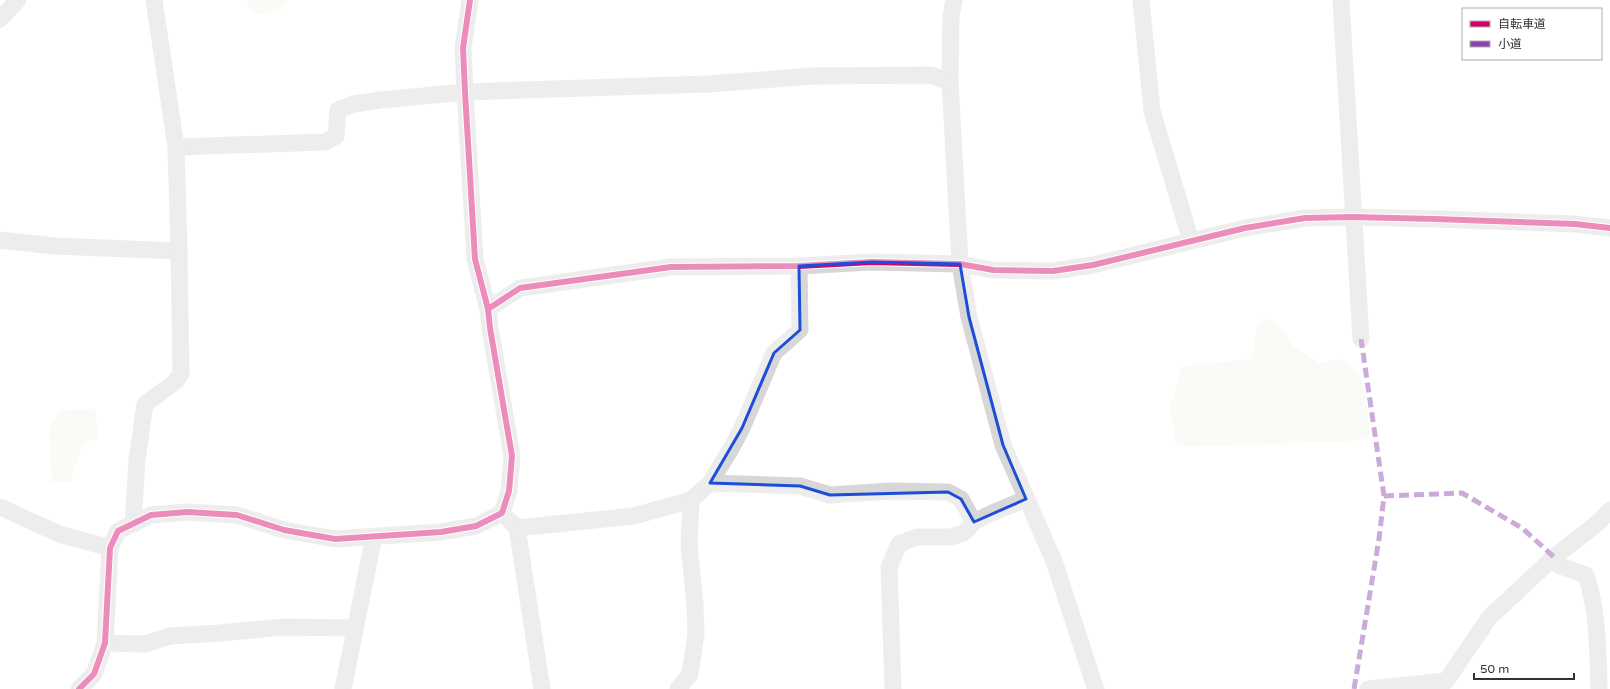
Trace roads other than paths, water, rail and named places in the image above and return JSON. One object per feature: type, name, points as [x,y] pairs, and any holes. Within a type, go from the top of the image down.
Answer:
[{"type":"street","points":[[0,18],[18,0]]},
{"type":"street","points":[[133,523],[137,460],[145,404],[175,382],[180,374],[176,147],[154,0]]},
{"type":"street","points":[[79,689],[94,674],[105,643],[110,548],[118,531],[151,515],[187,512],[237,515],[284,530],[335,539],[441,532],[476,526],[502,513],[509,491],[512,456],[488,309],[475,259],[463,48],[470,0]]},
{"type":"street","points":[[954,0],[951,17],[950,82],[960,264],[969,317],[1003,445],[1054,561],[1096,689]]},
{"type":"street","points":[[1142,0],[1152,111],[1191,241]]},
{"type":"street","points":[[1341,0],[1361,339]]},
{"type":"street","points":[[176,147],[325,142],[336,136],[338,110],[354,104],[465,92],[709,84],[813,76],[931,74],[950,82]]},
{"type":"street","points":[[488,309],[520,288],[671,268],[799,266],[872,262],[960,264],[993,270],[1053,271],[1094,265],[1245,228],[1305,218],[1353,217],[1552,224],[1610,228]]},
{"type":"street","points":[[0,240],[54,246],[179,251]]},
{"type":"street","points":[[517,528],[634,516],[692,500],[710,483],[742,428],[774,353],[800,330],[799,266]]},
{"type":"street","points":[[710,483],[800,486],[830,495],[890,491],[948,492],[961,499],[974,522]]},
{"type":"street","points":[[678,689],[690,674],[696,634],[690,544],[692,500]]},
{"type":"street","points":[[892,689],[889,567],[899,544],[917,537],[952,537],[965,532],[974,522],[992,513],[1026,500]]},
{"type":"street","points":[[0,507],[59,534],[110,548]]},
{"type":"street","points":[[1368,689],[1446,681],[1490,618],[1554,557],[1599,522],[1610,510]]},
{"type":"street","points":[[502,513],[517,528],[542,689]]},
{"type":"street","points":[[343,689],[374,536]]},
{"type":"street","points":[[1554,557],[1558,565],[1586,575],[1592,592],[1598,655],[1599,689]]},
{"type":"street","points":[[105,643],[145,644],[178,635],[284,627],[355,628]]}]
